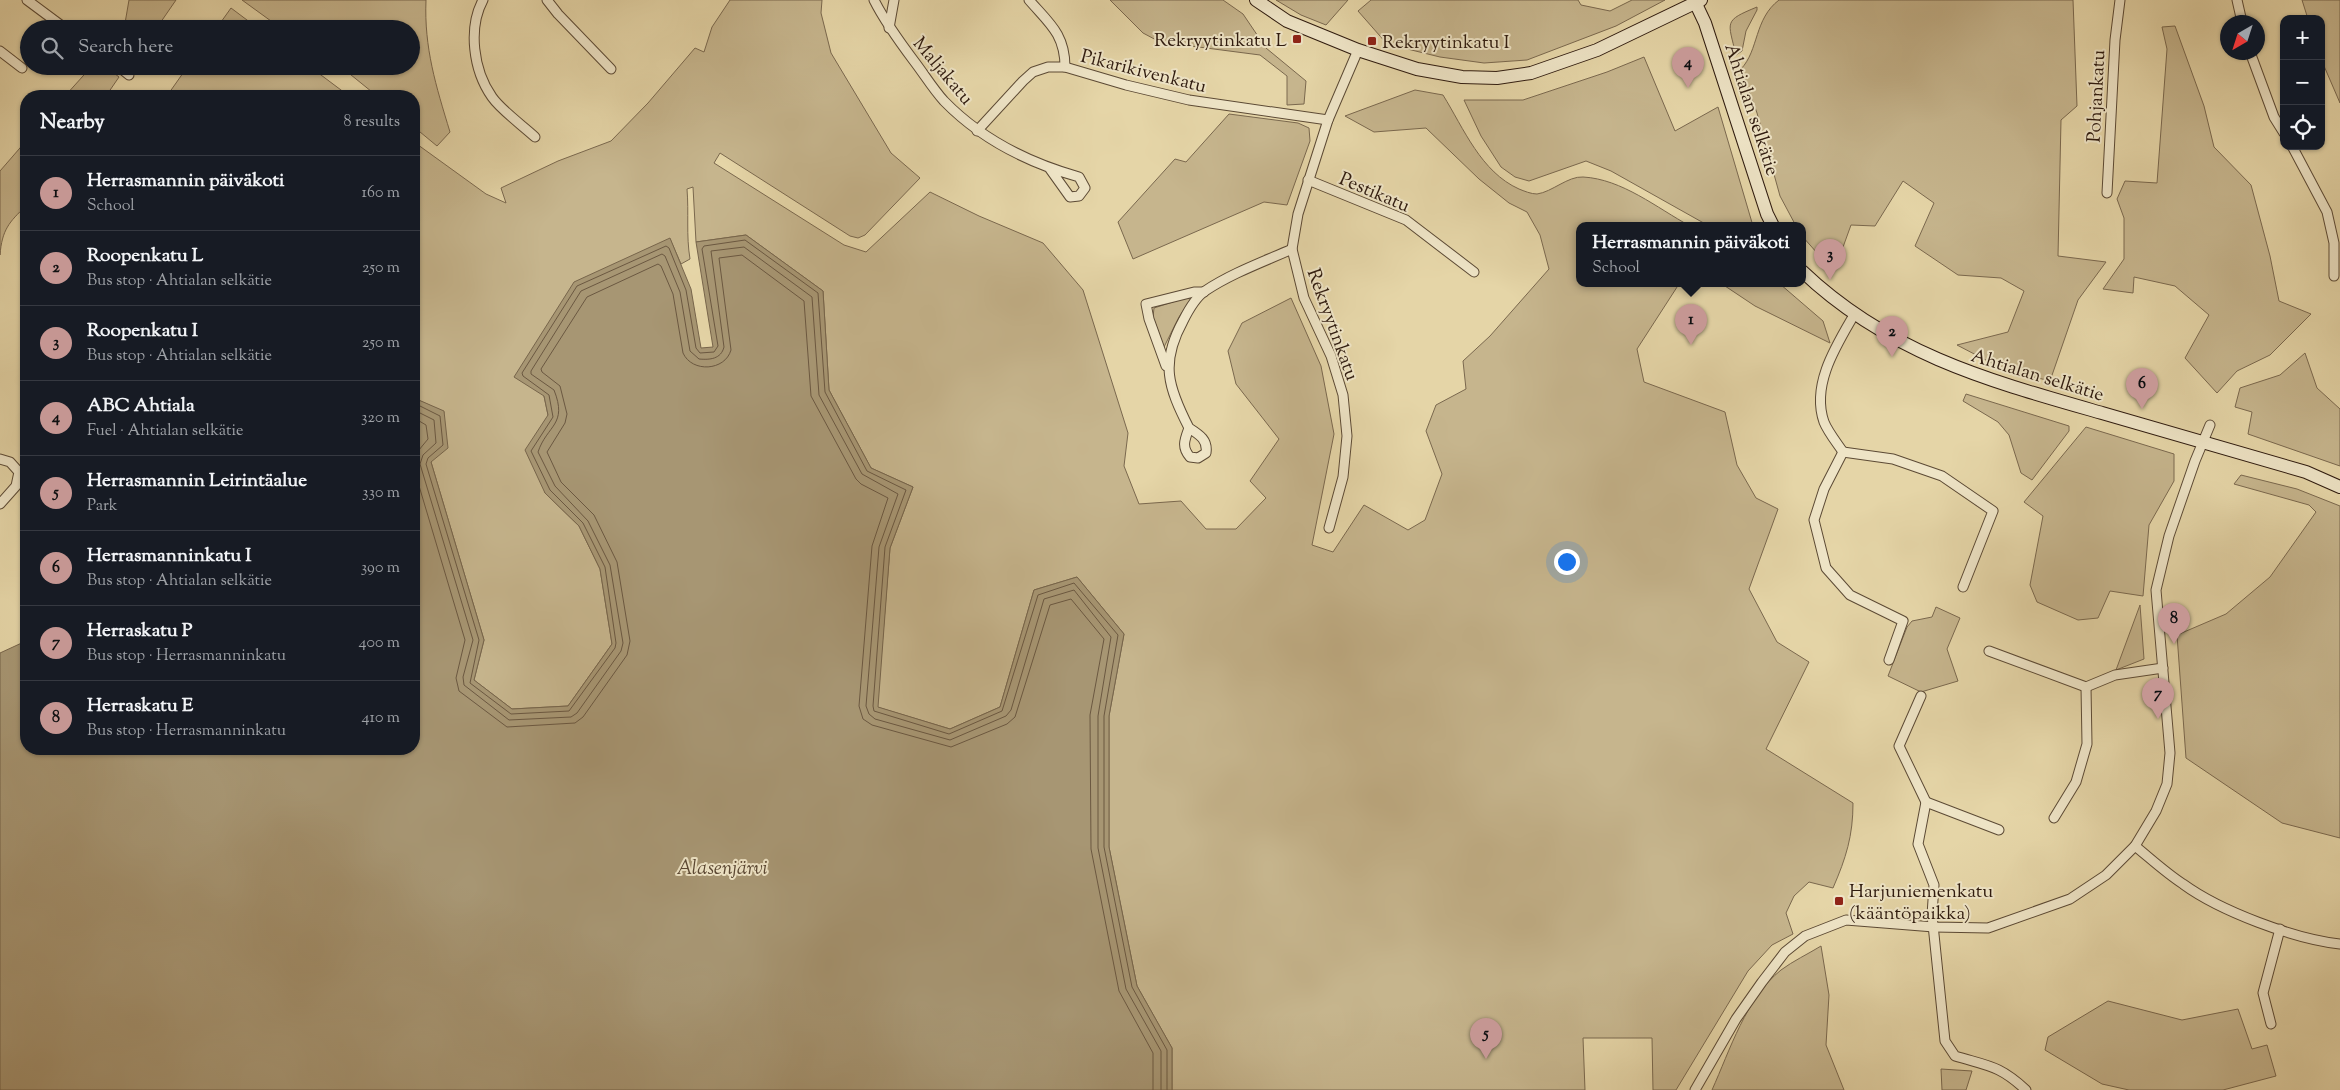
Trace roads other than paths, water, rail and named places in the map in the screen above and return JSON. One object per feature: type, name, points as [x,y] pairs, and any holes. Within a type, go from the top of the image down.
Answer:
[{"type":"street","points":[[27,0],[54,20]]},
{"type":"street","points":[[483,0],[476,13],[474,37],[478,67],[492,97],[534,137]]},
{"type":"street","points":[[547,0],[611,69]]},
{"type":"street","name":"Maljakatu","points":[[874,0],[889,28],[943,100],[977,131],[1050,169]]},
{"type":"street","name":"Maljakatu","points":[[889,28],[894,0]]},
{"type":"street","points":[[1029,0],[1057,31],[1065,49],[1065,67]]},
{"type":"street","points":[[1256,0],[1287,21],[1358,50],[1418,69],[1462,77],[1497,78],[1532,73],[1597,50],[1699,2]]},
{"type":"street","name":"Pohjankatu","points":[[2106,193],[2115,40],[2120,0]]},
{"type":"street","points":[[2237,0],[2240,15]]},
{"type":"street","name":"Ahtialan selkätie","points":[[1699,2],[1771,222]]},
{"type":"street","name":"Rekryytinkatu","points":[[1329,528],[1343,477],[1347,436],[1343,394],[1331,356],[1304,298],[1292,249],[1298,214],[1308,180],[1328,120],[1358,50]]},
{"type":"street","points":[[0,51],[20,66]]},
{"type":"street","points":[[2253,60],[2274,117],[2280,127]]},
{"type":"street","name":"Pikarikivenkatu","points":[[977,131],[1033,72],[1048,67],[1065,67],[1126,85],[1189,100],[1328,120]]},
{"type":"street","points":[[2294,150],[2327,212],[2334,243],[2334,276]]},
{"type":"street","name":"Pestikatu","points":[[1308,180],[1406,220],[1474,272]]},
{"type":"street","points":[[1167,369],[1170,348],[1178,330],[1189,309],[1204,292],[1243,270],[1292,249]]},
{"type":"street","name":"Ahtialan selkätie","points":[[1806,275],[1854,315],[1902,342],[1952,366],[1997,383],[2306,472],[2340,487]]},
{"type":"street","points":[[1189,428],[1178,405],[1149,320],[1146,304],[1194,292],[1204,292]]},
{"type":"street","points":[[1854,315],[1834,353],[1820,389],[1824,422],[1843,452],[1893,459],[1942,476],[1993,511],[1963,587]]},
{"type":"street","points":[[1695,1090],[1736,1019],[1762,982],[1785,952],[1805,936],[1846,920],[1934,927],[1988,928],[2070,899],[2106,875],[2135,846],[2156,811],[2168,784],[2170,753],[2156,590],[2169,536],[2210,425]]},
{"type":"street","points":[[1843,452],[1824,488],[1814,520],[1826,568],[1850,595],[1903,621],[1889,660]]},
{"type":"street","points":[[0,459],[10,462],[20,475]]},
{"type":"street","points":[[0,504],[20,483]]},
{"type":"street","points":[[1989,651],[2086,687],[2115,675],[2163,668]]},
{"type":"street","points":[[2054,818],[2076,782],[2087,744],[2086,687]]},
{"type":"street","points":[[1920,696],[1899,746],[1926,802],[1918,844],[1934,885],[1932,915],[1945,1041],[1955,1056],[1996,1067],[2009,1074],[2026,1090]]},
{"type":"street","points":[[1926,802],[1999,830]]},
{"type":"street","points":[[2135,846],[2183,884],[2217,905],[2280,929],[2340,944]]},
{"type":"street","points":[[2271,1024],[2263,993],[2280,929]]},
{"type":"water","name":"Alasenjärvi","points":[[746,235],[823,291],[829,390],[871,468],[913,487],[890,548],[878,707],[950,729],[1000,707],[1034,590],[1077,577],[1124,634],[1109,716],[1109,847],[1137,986],[1172,1048],[1172,1090],[0,1090],[0,653],[20,644],[20,755],[420,755],[420,401],[444,411],[448,448],[431,462],[484,640],[474,680],[512,709],[568,706],[612,644],[600,569],[579,526],[545,493],[525,450],[548,415],[544,396],[514,377],[574,282],[670,238],[691,289],[701,348],[713,347],[696,242]]},
{"type":"place","name":"Rekryytinkatu L","points":[[1297,39]]},
{"type":"place","name":"Rekryytinkatu I","points":[[1372,41]]},
{"type":"place","name":"ABC Ahtiala","points":[[1688,88]]},
{"type":"place","name":"Roopenkatu I","points":[[1830,280]]},
{"type":"place","name":"Herrasmannin päiväkoti","points":[[1691,345]]},
{"type":"place","name":"Roopenkatu L","points":[[1892,357]]},
{"type":"place","name":"Herrasmanninkatu I","points":[[2142,409]]},
{"type":"place","name":"Herraskatu E","points":[[2174,644]]},
{"type":"place","name":"Herraskatu P","points":[[2158,719]]},
{"type":"place","name":"Harjuniemenkatu (kääntöpaikka)","points":[[1839,901]]},
{"type":"place","name":"Herrasmannin Leirintäalue","points":[[1486,1059]]}]
